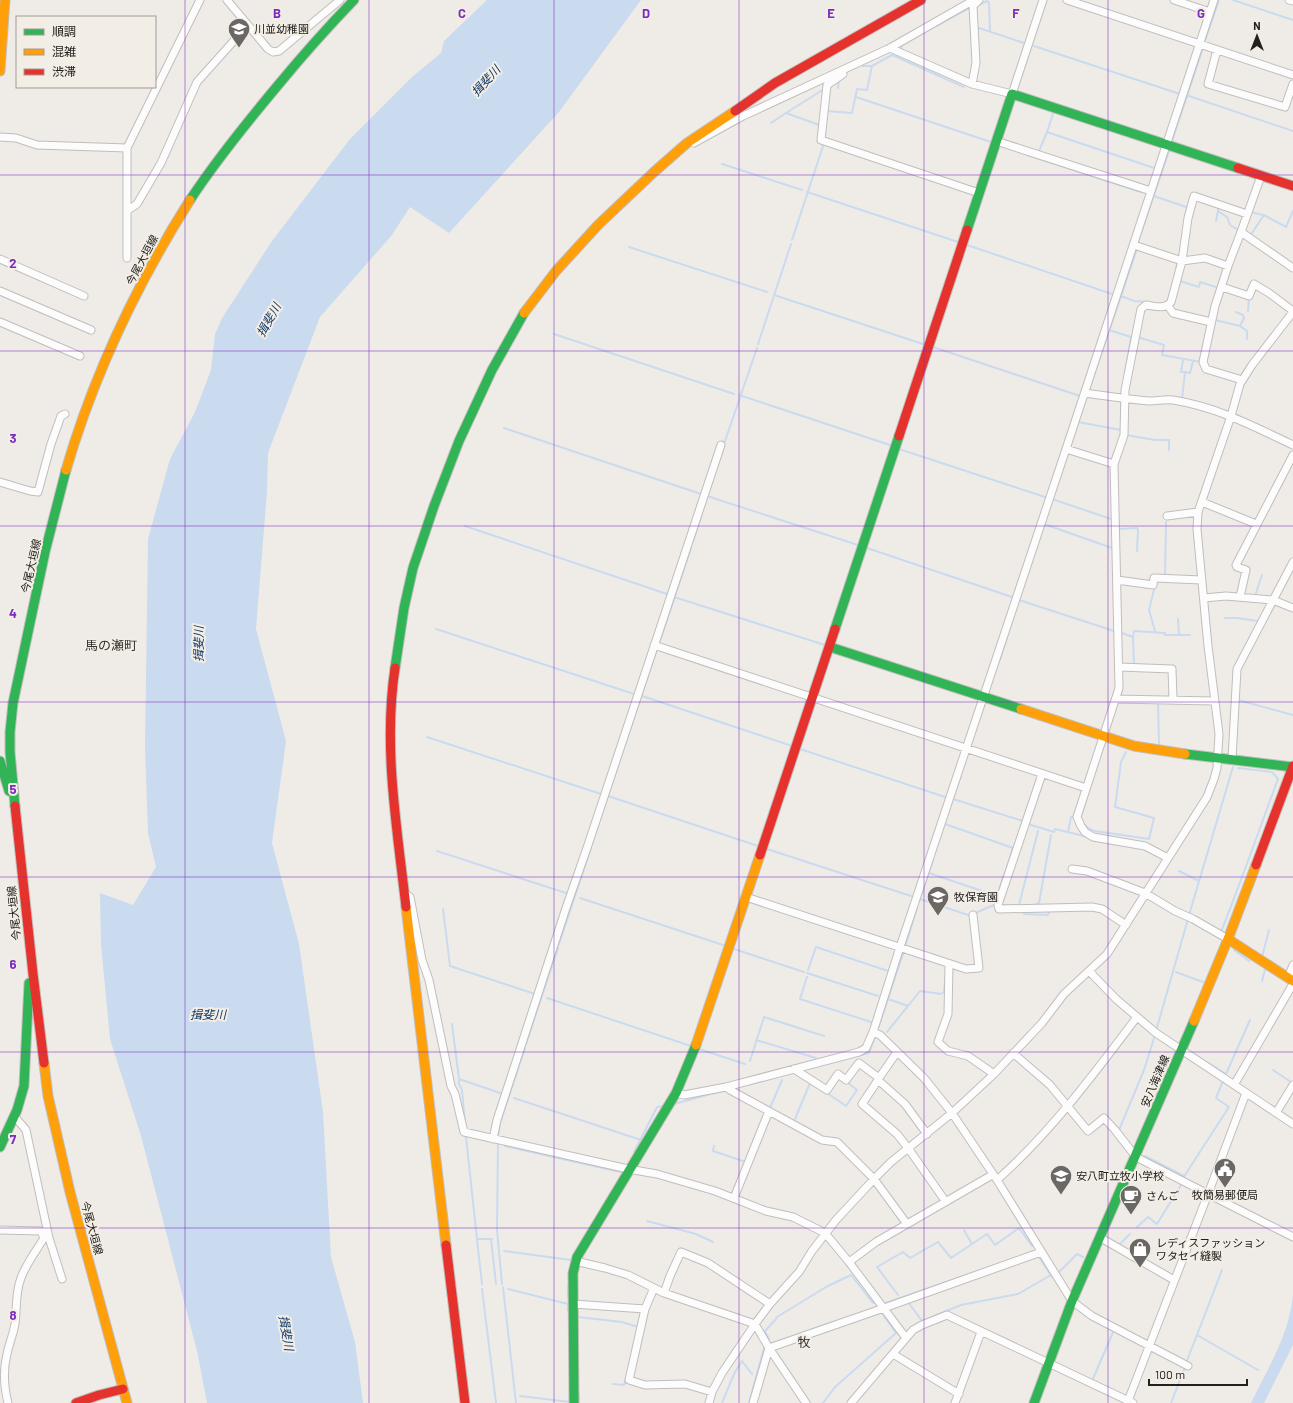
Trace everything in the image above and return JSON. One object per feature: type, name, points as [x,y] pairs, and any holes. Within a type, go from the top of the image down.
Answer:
[{"type":"street","points":[[0,71],[5,0]]},
{"type":"street","points":[[127,258],[127,148],[200,0]]},
{"type":"street","points":[[227,0],[268,49],[273,52],[279,51],[340,0]]},
{"type":"street","name":"今尾大垣線","points":[[127,1403],[70,1192],[52,1120],[44,1072],[10,746],[10,719],[14,693],[62,484],[94,386],[126,316],[174,226],[201,184],[245,125],[293,68],[354,0]]},
{"type":"street","points":[[465,1403],[392,788],[390,725],[392,688],[404,608],[413,568],[434,506],[459,441],[492,370],[521,317],[556,271],[598,225],[654,172],[688,143],[775,83],[832,49],[921,0]]},
{"type":"street","points":[[688,143],[695,143],[743,116],[890,48],[974,0]]},
{"type":"street","points":[[972,84],[976,63],[973,6],[980,0]]},
{"type":"street","points":[[574,1403],[573,1273],[576,1261],[628,1170],[676,1093],[706,1019],[1043,0]]},
{"type":"street","points":[[1066,0],[1293,75]]},
{"type":"street","points":[[1174,0],[1210,12]]},
{"type":"street","points":[[676,1093],[684,1095],[726,1087],[859,1052],[866,1048],[873,1032],[1214,0]]},
{"type":"street","points":[[1289,0],[1293,1]]},
{"type":"street","points":[[128,210],[137,204],[161,162],[197,82],[248,25]]},
{"type":"street","points":[[890,48],[972,84],[1012,94],[1293,186]]},
{"type":"street","points":[[1217,50],[1208,84],[1285,108],[1293,84]]},
{"type":"street","points":[[857,64],[827,85],[821,140],[979,193]]},
{"type":"street","points":[[0,137],[16,138],[37,145],[127,148]]},
{"type":"street","points":[[996,141],[1151,191]]},
{"type":"street","points":[[1242,380],[1206,369],[1203,362],[1211,322],[1228,266],[1261,176]]},
{"type":"street","points":[[1168,858],[1145,846],[1093,836],[1085,832],[1078,822],[1077,817],[1119,688],[1114,464],[1124,435],[1125,390],[1141,309],[1146,305],[1164,307],[1168,306],[1171,302],[1182,261],[1188,218],[1194,196],[1247,214]]},
{"type":"street","points":[[1241,232],[1293,268]]},
{"type":"street","points":[[1134,245],[1182,261],[1205,258],[1228,266]]},
{"type":"street","points":[[0,259],[84,296]]},
{"type":"street","points":[[709,1403],[712,1392],[755,1324],[770,1304],[799,1272],[812,1251],[826,1233],[874,1178],[908,1148],[952,1113],[994,1074],[1042,1023],[1064,994],[1107,954],[1207,797],[1214,779],[1218,758],[1219,734],[1214,701],[1197,529],[1198,512],[1242,380],[1293,311],[1254,284],[1249,296],[1222,287]]},
{"type":"street","points":[[0,291],[90,330]]},
{"type":"street","points":[[1168,306],[1173,313],[1211,322]]},
{"type":"street","points":[[0,322],[80,356]]},
{"type":"street","points":[[1085,393],[1125,399],[1150,401],[1171,400],[1201,406],[1231,416],[1293,445]]},
{"type":"street","points":[[0,482],[38,492],[51,444],[61,416],[65,414]]},
{"type":"street","points":[[493,1139],[496,1120],[721,445]]},
{"type":"street","points":[[1066,449],[1114,464]]},
{"type":"street","points":[[1240,597],[1246,570],[1237,568],[1236,565],[1293,455]]},
{"type":"street","points":[[1202,502],[1256,524]]},
{"type":"street","points":[[1167,516],[1198,512]]},
{"type":"street","points":[[1232,759],[1237,668],[1293,562]]},
{"type":"street","points":[[1117,580],[1153,585],[1154,578],[1202,580]]},
{"type":"street","points":[[1204,598],[1226,596],[1273,600],[1293,608]]},
{"type":"street","points":[[654,645],[1086,788]]},
{"type":"street","points":[[830,647],[1134,746],[1168,752],[1293,767]]},
{"type":"street","points":[[1119,667],[1172,669],[1173,699]]},
{"type":"street","points":[[1116,699],[1214,701]]},
{"type":"street","points":[[0,761],[10,796],[15,800]]},
{"type":"street","name":"安八海津線","points":[[1034,1403],[1072,1301],[1182,1051],[1228,939],[1293,767]]},
{"type":"street","points":[[1042,774],[998,905],[999,909],[1092,907],[1108,912],[1126,925]]},
{"type":"street","points":[[1072,869],[1087,872],[1145,893],[1175,911],[1193,919],[1228,939],[1291,981]]},
{"type":"street","points":[[405,893],[410,897],[422,960],[429,980],[451,1086],[455,1094],[464,1132],[628,1170],[657,1174],[715,1191],[780,1215],[793,1217],[826,1233],[906,1338]]},
{"type":"street","points":[[746,897],[966,970],[979,968],[973,915]]},
{"type":"street","points":[[949,964],[948,1014],[938,1042],[948,1051],[968,1056],[994,1074]]},
{"type":"street","points":[[1234,1085],[1291,981],[1293,965]]},
{"type":"street","points":[[1089,971],[1116,998],[1156,1033],[1293,1124]]},
{"type":"street","points":[[0,1147],[15,1117],[22,1098],[28,1021],[29,982],[33,974]]},
{"type":"street","points":[[849,1262],[876,1242],[946,1202],[995,1178],[1017,1163],[1068,1106],[1137,1017]]},
{"type":"street","points":[[873,1032],[880,1035],[924,1078],[952,1113],[995,1178],[1072,1301],[1092,1316],[1188,1366]]},
{"type":"street","points":[[898,1052],[862,1104],[896,1134],[908,1148],[946,1202]]},
{"type":"street","points":[[1013,1053],[1050,1085],[1088,1131],[1104,1118],[1136,1157],[1293,1237]]},
{"type":"street","points":[[794,1069],[827,1090],[838,1074],[846,1080],[859,1063],[879,1079],[905,1104],[927,1134]]},
{"type":"street","points":[[1276,1113],[1293,1085]]},
{"type":"street","points":[[726,1087],[822,1140],[837,1142],[874,1178],[908,1224]]},
{"type":"street","points":[[851,1403],[913,1330],[947,1316],[1130,1402],[1149,1346],[1246,1093]]},
{"type":"street","points":[[734,1198],[769,1111]]},
{"type":"street","points":[[15,1117],[26,1130],[49,1238],[62,1279]]},
{"type":"street","points":[[0,1230],[41,1231],[44,1238],[21,1277],[18,1288],[13,1334],[7,1353],[5,1367],[3,1395],[8,1403]]},
{"type":"street","points":[[1101,1238],[1174,1280]]},
{"type":"street","points":[[664,1293],[681,1252],[708,1263],[770,1304]]},
{"type":"street","points":[[769,1348],[1041,1252]]},
{"type":"street","points":[[576,1261],[628,1275],[664,1293],[755,1324],[769,1348],[806,1403]]},
{"type":"street","points":[[654,1288],[645,1309],[629,1380],[645,1385],[686,1384],[712,1392]]},
{"type":"street","points":[[573,1304],[645,1309]]},
{"type":"street","points":[[955,1403],[981,1332]]},
{"type":"street","points":[[753,1403],[769,1348]]},
{"type":"street","points":[[893,1354],[959,1394]]},
{"type":"street","points":[[76,1403],[94,1396],[123,1389]]},
{"type":"water","name":"揖斐川","points":[[487,0],[641,0],[559,112],[449,233],[410,207],[392,235],[320,317],[268,453],[267,491],[256,629],[286,741],[272,843],[299,944],[323,1112],[331,1257],[355,1342],[363,1403],[207,1403],[197,1351],[141,1136],[110,1039],[101,944],[100,893],[133,905],[156,867],[148,833],[145,747],[148,539],[170,459],[195,412],[211,370],[215,334],[222,318],[272,241],[350,139],[412,77],[441,53],[444,41]]},
{"type":"water","points":[[1293,1295],[1293,1345],[1264,1403],[1251,1403],[1277,1351],[1291,1310]]},
{"type":"waterway","points":[[1205,41],[1219,0]]},
{"type":"waterway","points":[[1233,0],[1293,20]]},
{"type":"waterway","points":[[978,5],[987,1],[989,3],[990,31]]},
{"type":"waterway","points":[[936,26],[971,7]]},
{"type":"waterway","points":[[976,27],[1024,43]]},
{"type":"waterway","points":[[902,50],[901,46],[911,39]]},
{"type":"waterway","points":[[1034,46],[1180,94]]},
{"type":"waterway","points":[[1172,141],[1202,51]]},
{"type":"waterway","points":[[826,112],[852,113],[857,89],[867,90],[872,66],[892,55],[964,87]]},
{"type":"waterway","points":[[863,66],[872,66]]},
{"type":"waterway","points":[[838,88],[839,80]]},
{"type":"waterway","points":[[819,125],[786,113],[824,89]]},
{"type":"waterway","points":[[1186,95],[1293,131]]},
{"type":"waterway","points":[[856,97],[991,142]]},
{"type":"waterway","points":[[1047,132],[1054,111]]},
{"type":"waterway","points":[[771,123],[786,113]]},
{"type":"waterway","points":[[1039,151],[1047,132],[1154,168]]},
{"type":"waterway","points":[[792,240],[824,143]]},
{"type":"waterway","points":[[1138,242],[1169,151]]},
{"type":"waterway","points":[[1027,155],[1141,192]]},
{"type":"waterway","points":[[722,164],[802,190]]},
{"type":"waterway","points":[[807,192],[958,242]]},
{"type":"waterway","points":[[1154,196],[1189,208]]},
{"type":"waterway","points":[[1216,221],[1218,206]]},
{"type":"waterway","points":[[1218,211],[1227,217],[1230,225],[1240,231]]},
{"type":"waterway","points":[[1250,236],[1264,215],[1286,227],[1293,211]]},
{"type":"waterway","points":[[1251,212],[1263,215]]},
{"type":"waterway","points":[[758,344],[791,244]]},
{"type":"waterway","points":[[967,245],[1112,294]]},
{"type":"waterway","points":[[629,247],[767,292]]},
{"type":"waterway","points":[[1091,390],[1089,390],[1137,249]]},
{"type":"waterway","points":[[1176,271],[1177,264]]},
{"type":"waterway","points":[[1180,281],[1199,287],[1200,282],[1219,288]]},
{"type":"waterway","points":[[774,295],[926,345]]},
{"type":"waterway","points":[[1121,296],[1134,301],[1147,302]]},
{"type":"waterway","points":[[1248,311],[1249,298]]},
{"type":"waterway","points":[[1236,312],[1243,315],[1244,318],[1240,326]]},
{"type":"waterway","points":[[1215,320],[1240,326],[1247,331],[1247,339]]},
{"type":"waterway","points":[[1109,330],[1131,337],[1125,373]]},
{"type":"waterway","points":[[554,334],[734,394]]},
{"type":"waterway","points":[[1137,337],[1164,345],[1162,355],[1201,362]]},
{"type":"waterway","points":[[933,347],[1080,396]]},
{"type":"waterway","points":[[724,444],[757,348]]},
{"type":"waterway","points":[[1182,399],[1185,372],[1181,372],[1183,360]]},
{"type":"waterway","points":[[1185,372],[1190,373],[1193,361]]},
{"type":"waterway","points":[[739,395],[890,445]]},
{"type":"waterway","points":[[1120,401],[1121,417]]},
{"type":"waterway","points":[[1078,422],[1121,430]]},
{"type":"waterway","points":[[504,428],[701,494]]},
{"type":"waterway","points":[[1126,435],[1155,440],[1169,440],[1169,450]]},
{"type":"waterway","points":[[899,449],[1045,497]]},
{"type":"waterway","points":[[1109,459],[1112,459],[1114,453]]},
{"type":"waterway","points":[[707,496],[858,545]]},
{"type":"waterway","points":[[1052,499],[1111,519]]},
{"type":"waterway","points":[[692,544],[702,514]]},
{"type":"waterway","points":[[1165,577],[1166,522]]},
{"type":"waterway","points":[[1044,524],[1112,548]]},
{"type":"waterway","points":[[465,526],[667,594]]},
{"type":"waterway","points":[[1119,529],[1137,528],[1137,551]]},
{"type":"waterway","points":[[659,644],[691,548]]},
{"type":"waterway","points":[[867,548],[1012,597]]},
{"type":"waterway","points":[[1255,596],[1262,575]]},
{"type":"waterway","points":[[1154,590],[1149,610],[1155,631]]},
{"type":"waterway","points":[[674,597],[825,645]]},
{"type":"waterway","points":[[1019,600],[1114,631]]},
{"type":"waterway","points":[[1004,647],[1014,615]]},
{"type":"waterway","points":[[1225,618],[1258,621]]},
{"type":"waterway","points":[[1178,619],[1179,635]]},
{"type":"waterway","points":[[436,629],[634,694]]},
{"type":"waterway","points":[[1133,637],[1134,631],[1165,633],[1165,635],[1190,635]]},
{"type":"waterway","points":[[1122,633],[1133,637],[1134,665]]},
{"type":"waterway","points":[[625,745],[657,649]]},
{"type":"waterway","points":[[999,662],[1003,650]]},
{"type":"waterway","points":[[642,696],[792,746]]},
{"type":"waterway","points":[[1238,700],[1293,715]]},
{"type":"waterway","points":[[1158,702],[1159,745]]},
{"type":"waterway","points":[[427,737],[601,794]]},
{"type":"waterway","points":[[592,844],[624,748]]},
{"type":"waterway","points":[[800,749],[945,797]]},
{"type":"waterway","points":[[1084,824],[1089,829],[1095,831],[1149,839],[1154,818],[1115,807],[1121,762],[1126,752]]},
{"type":"waterway","points":[[1189,915],[1233,767]]},
{"type":"waterway","points":[[1220,932],[1236,894],[1278,779],[1272,772],[1238,768]]},
{"type":"waterway","points":[[953,798],[961,776]]},
{"type":"waterway","points":[[608,796],[758,846]]},
{"type":"waterway","points":[[953,799],[1023,821]]},
{"type":"waterway","points":[[1068,832],[1071,817],[1075,817]]},
{"type":"waterway","points":[[945,824],[1013,848],[1006,870]]},
{"type":"waterway","points":[[1028,824],[1054,832],[1055,829],[1088,837]]},
{"type":"waterway","points":[[1019,905],[1038,831]]},
{"type":"waterway","points":[[1035,905],[1039,903],[1051,835]]},
{"type":"waterway","points":[[559,944],[591,848]]},
{"type":"waterway","points":[[767,849],[911,896]]},
{"type":"waterway","points":[[437,851],[569,894]]},
{"type":"waterway","points":[[921,896],[933,860]]},
{"type":"waterway","points":[[1179,871],[1199,881]]},
{"type":"waterway","points":[[929,873],[997,896]]},
{"type":"waterway","points":[[975,913],[994,905],[1004,875]]},
{"type":"waterway","points":[[580,898],[726,946]]},
{"type":"waterway","points":[[920,899],[971,916]]},
{"type":"waterway","points":[[1002,905],[1009,905]]},
{"type":"waterway","points":[[905,947],[917,908]]},
{"type":"waterway","points":[[443,909],[450,966],[535,994]]},
{"type":"waterway","points":[[1024,911],[1024,914],[1048,915],[1049,911]]},
{"type":"waterway","points":[[1156,1031],[1188,919]]},
{"type":"waterway","points":[[1262,957],[1269,930]]},
{"type":"waterway","points":[[808,970],[816,947],[888,971]]},
{"type":"waterway","points":[[526,1044],[558,948]]},
{"type":"waterway","points":[[734,949],[804,972]]},
{"type":"waterway","points":[[1234,950],[1249,961]]},
{"type":"waterway","points":[[878,1029],[904,951]]},
{"type":"waterway","points":[[1262,981],[1265,970]]},
{"type":"waterway","points":[[1176,972],[1203,982]]},
{"type":"waterway","points":[[807,973],[878,996]]},
{"type":"waterway","points":[[807,977],[800,999],[871,1022]]},
{"type":"waterway","points":[[888,999],[908,1006],[920,991],[941,994],[944,992],[945,981]]},
{"type":"waterway","points":[[547,998],[691,1046]]},
{"type":"waterway","points":[[887,1032],[908,1006]]},
{"type":"waterway","points":[[750,1061],[764,1017],[824,1036]]},
{"type":"waterway","points":[[1191,1052],[1226,1074],[1250,1020]]},
{"type":"waterway","points":[[452,1024],[459,1079]]},
{"type":"waterway","points":[[1119,1130],[1144,1070],[1155,1035]]},
{"type":"waterway","points":[[808,1069],[869,1053],[875,1037]]},
{"type":"waterway","points":[[756,1040],[816,1058]]},
{"type":"waterway","points":[[498,1137],[500,1123],[525,1048]]},
{"type":"waterway","points":[[699,1049],[745,1064]]},
{"type":"waterway","points":[[1273,1070],[1291,1082]]},
{"type":"waterway","points":[[465,1124],[462,1090],[459,1084],[459,1079],[503,1094]]},
{"type":"waterway","points":[[770,1108],[782,1080]]},
{"type":"waterway","points":[[1183,1178],[1229,1107],[1216,1098],[1223,1081]]},
{"type":"waterway","points":[[827,1093],[846,1106],[857,1090],[847,1082]]},
{"type":"waterway","points":[[795,1119],[810,1083]]},
{"type":"waterway","points":[[674,1104],[722,1091]]},
{"type":"waterway","points":[[514,1098],[641,1140]]},
{"type":"waterway","points":[[634,1152],[657,1107],[664,1106]]},
{"type":"waterway","points":[[466,1137],[477,1239],[492,1239]]},
{"type":"waterway","points":[[498,1141],[497,1230],[502,1284]]},
{"type":"waterway","points":[[505,1146],[620,1172]]},
{"type":"waterway","points":[[714,1146],[713,1151],[746,1162]]},
{"type":"waterway","points":[[1145,1156],[1184,1176]]},
{"type":"waterway","points":[[1137,1227],[1148,1217],[1157,1224],[1181,1185]]},
{"type":"waterway","points":[[647,1221],[696,1234],[713,1242]]},
{"type":"waterway","points":[[898,1295],[877,1267],[903,1252],[910,1258],[938,1242],[951,1258],[987,1234],[995,1245],[1019,1228],[1032,1246]]},
{"type":"waterway","points":[[964,1230],[972,1244]]},
{"type":"waterway","points":[[1119,1245],[1130,1234]]},
{"type":"waterway","points":[[491,1239],[496,1284]]},
{"type":"waterway","points":[[477,1240],[482,1284]]},
{"type":"waterway","points":[[504,1251],[571,1260]]},
{"type":"waterway","points":[[1058,1273],[1077,1254],[1083,1257]]},
{"type":"waterway","points":[[1039,1257],[1052,1277]]},
{"type":"waterway","points":[[1197,1335],[1222,1270]]},
{"type":"waterway","points":[[883,1304],[975,1272]]},
{"type":"waterway","points":[[769,1339],[765,1331],[777,1317],[826,1287],[851,1275],[873,1303]]},
{"type":"waterway","points":[[908,1302],[922,1321],[961,1305],[1018,1294],[1051,1275]]},
{"type":"waterway","points":[[568,1286],[568,1297]]},
{"type":"waterway","points":[[503,1287],[516,1403]]},
{"type":"waterway","points":[[482,1289],[496,1403]]},
{"type":"waterway","points":[[508,1289],[568,1304],[568,1311]]},
{"type":"waterway","points":[[823,1403],[835,1387],[896,1333],[882,1313]]},
{"type":"waterway","points":[[578,1318],[622,1322],[638,1327],[638,1329]]},
{"type":"waterway","points":[[770,1344],[836,1321]]},
{"type":"waterway","points":[[1092,1381],[1114,1330]]},
{"type":"waterway","points":[[1186,1363],[1197,1335],[1258,1370]]},
{"type":"waterway","points":[[749,1403],[764,1348]]},
{"type":"waterway","points":[[779,1356],[810,1403]]},
{"type":"waterway","points":[[722,1403],[734,1374],[742,1361],[752,1374]]},
{"type":"waterway","points":[[1171,1403],[1185,1367]]},
{"type":"waterway","points":[[613,1384],[624,1385],[626,1378]]},
{"type":"waterway","points":[[579,1394],[579,1401]]},
{"type":"waterway","points":[[520,1396],[570,1402]]},
{"type":"traffic: fast","points":[[190,200],[222,155],[256,112],[306,52],[354,0]]},
{"type":"traffic: fast","points":[[967,230],[1012,94],[1238,168]]},
{"type":"traffic: fast","points":[[395,668],[404,608],[413,568],[434,506],[459,441],[492,370],[524,313]]},
{"type":"traffic: fast","points":[[835,629],[899,436]]},
{"type":"traffic: fast","points":[[15,806],[10,752],[10,732],[13,703],[45,552],[66,470]]},
{"type":"traffic: fast","points":[[830,647],[1021,709]]},
{"type":"traffic: fast","points":[[1185,754],[1293,767]]},
{"type":"traffic: fast","points":[[0,761],[9,791]]},
{"type":"traffic: fast","points":[[0,1147],[17,1110],[24,1086],[29,983]]},
{"type":"traffic: fast","points":[[1034,1403],[1072,1301],[1194,1021]]},
{"type":"traffic: fast","points":[[574,1403],[573,1273],[577,1257],[676,1093],[696,1045]]},
{"type":"traffic: slow","points":[[0,71],[5,0]]},
{"type":"traffic: slow","points":[[524,313],[556,271],[598,225],[687,143],[735,111]]},
{"type":"traffic: slow","points":[[66,470],[90,399],[119,330],[152,264],[190,200]]},
{"type":"traffic: slow","points":[[1021,709],[1134,746],[1185,754]]},
{"type":"traffic: slow","points":[[696,1045],[760,855]]},
{"type":"traffic: slow","points":[[1194,1021],[1228,939],[1256,865]]},
{"type":"traffic: slow","points":[[406,907],[446,1245]]},
{"type":"traffic: slow","points":[[1228,939],[1293,981]]},
{"type":"traffic: slow","points":[[44,1063],[48,1096],[70,1192],[127,1403]]},
{"type":"traffic: jam","points":[[735,111],[775,83],[921,0]]},
{"type":"traffic: jam","points":[[1238,168],[1293,186]]},
{"type":"traffic: jam","points":[[899,436],[967,230]]},
{"type":"traffic: jam","points":[[760,855],[835,629]]},
{"type":"traffic: jam","points":[[395,668],[390,728],[391,758],[395,817],[406,907]]},
{"type":"traffic: jam","points":[[1256,865],[1293,766]]},
{"type":"traffic: jam","points":[[15,806],[44,1063]]},
{"type":"traffic: jam","points":[[446,1245],[465,1403]]},
{"type":"traffic: jam","points":[[76,1403],[123,1389]]},
{"type":"place","name":"川並幼稚園","points":[[239,48]]},
{"type":"place","name":"牧保育園","points":[[938,916]]},
{"type":"place","name":"牧簡易郵便局","points":[[1225,1188]]},
{"type":"place","name":"安八町立牧小学校","points":[[1061,1196]]},
{"type":"place","name":"さんご","points":[[1131,1216]]},
{"type":"place","name":"レディスファッション ワタセイ縫製","points":[[1140,1268]]},
{"type":"district","name":"馬の瀬町","points":[[111,645]]},
{"type":"district","name":"牧","points":[[804,1342]]}]
